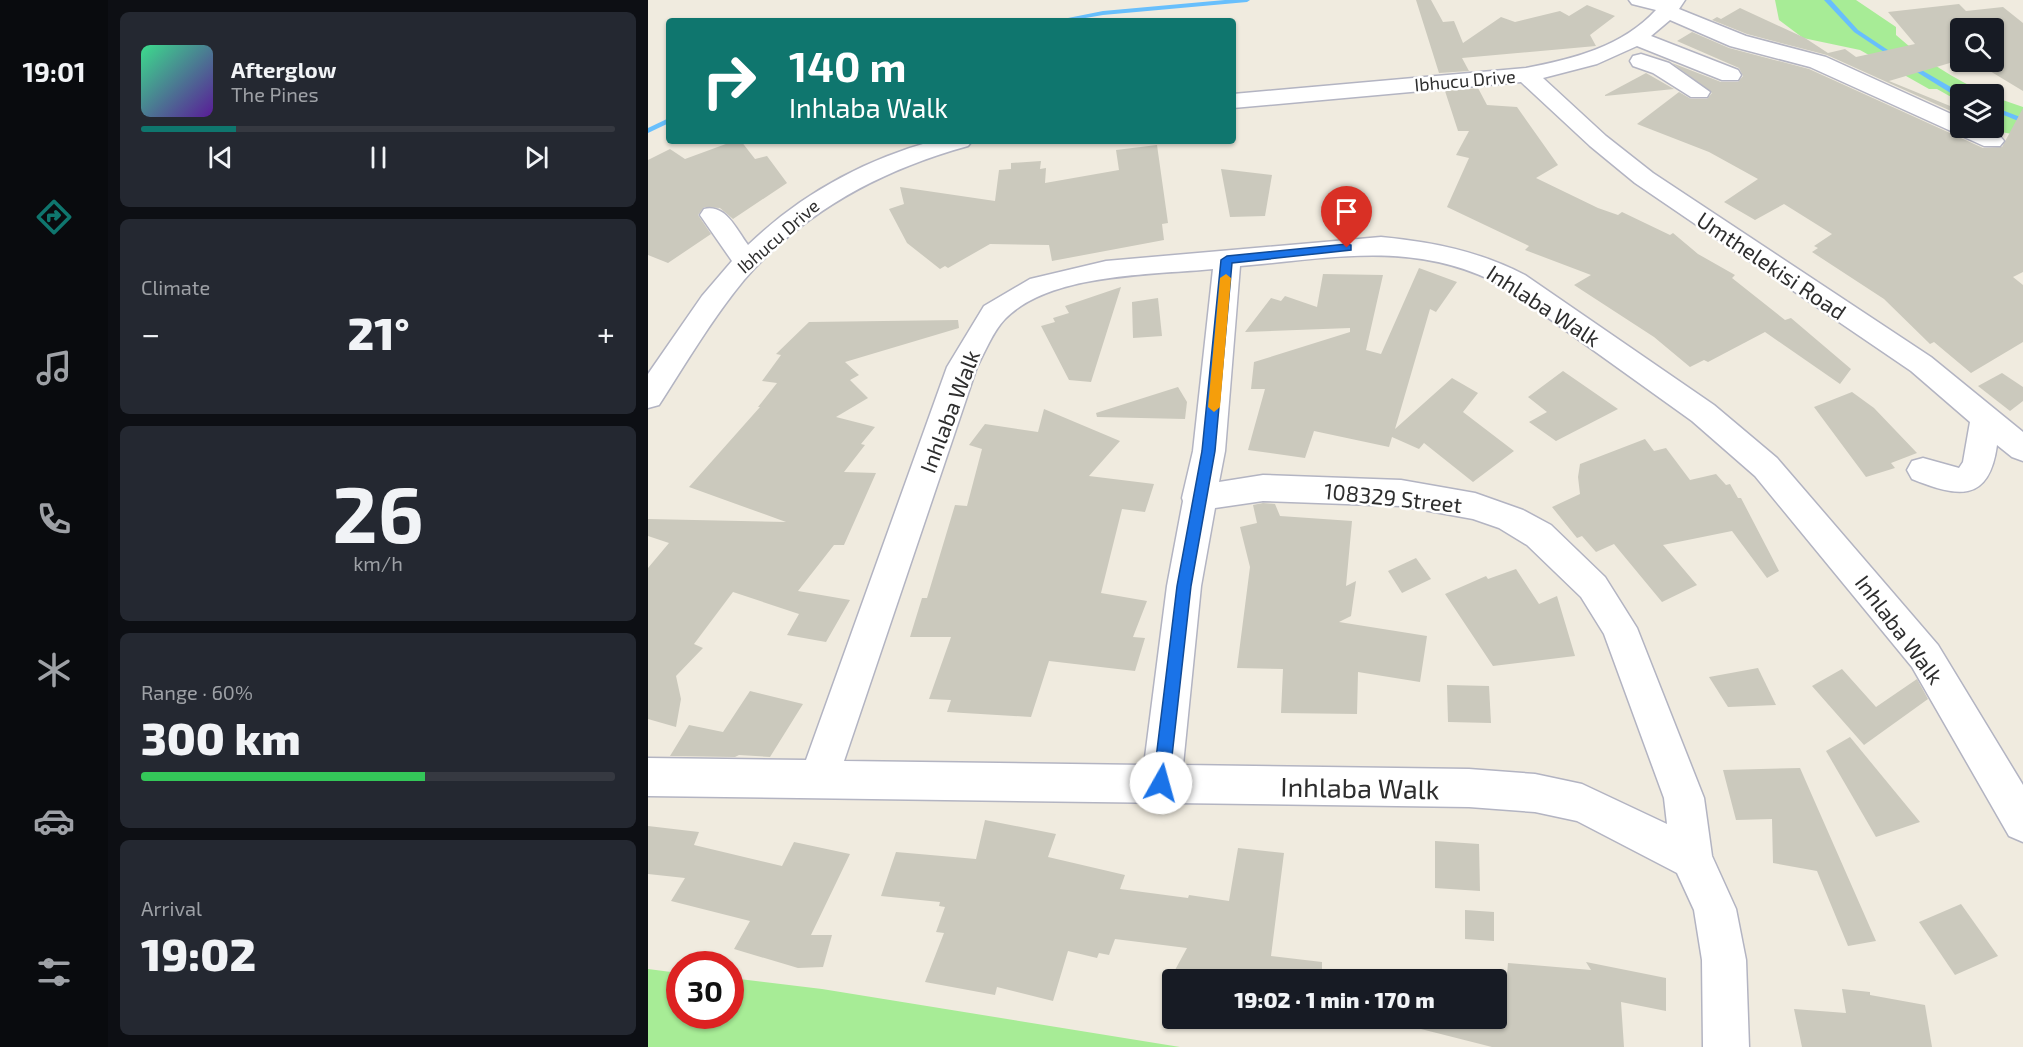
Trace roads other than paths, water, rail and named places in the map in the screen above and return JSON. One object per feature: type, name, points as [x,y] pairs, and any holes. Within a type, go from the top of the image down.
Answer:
[{"type":"street","points":[[1639,0],[1671,6],[1738,41],[1818,62],[1950,122]]},
{"type":"street","name":"Ibhucu Drive","points":[[1236,101],[1526,75],[1573,65],[1610,53],[1637,38],[1671,6]]},
{"type":"street","points":[[1637,38],[1730,75]]},
{"type":"street","points":[[1610,53],[1661,68],[1700,92]]},
{"type":"street","name":"Umthelekisi Road","points":[[1526,75],[1598,141],[1644,178],[1921,364],[2023,449]]},
{"type":"street","points":[[1986,138],[1992,141]]},
{"type":"street","name":"Ibhucu Drive","points":[[648,397],[734,275],[812,206],[848,182],[907,156],[949,144]]},
{"type":"street","points":[[713,215],[747,262]]},
{"type":"street","name":"Inhlaba Walk","points":[[819,780],[962,367],[994,313],[1032,290],[1065,278],[1106,270],[1381,245],[1431,250],[1466,258],[1515,281],[1694,407],[1766,467],[1908,635],[1956,707],[2023,822]]},
{"type":"street","points":[[1161,783],[1184,586],[1198,498],[1209,451],[1227,260]]},
{"type":"street","points":[[1923,470],[1951,482],[1972,477],[1977,472],[1980,461],[1986,417]]},
{"type":"street","name":"108329 Street","points":[[1198,498],[1263,488],[1401,493],[1475,506],[1511,519],[1539,535],[1593,587],[1619,628],[1684,798],[1692,858]]},
{"type":"street","name":"Inhlaba Walk","points":[[648,777],[1161,783],[1477,789],[1535,793],[1582,803],[1692,858]]},
{"type":"street","points":[[1692,858],[1715,909],[1724,960],[1726,1047]]},
{"type":"waterway","points":[[1074,18],[1103,13],[1247,0]]},
{"type":"waterway","points":[[1827,0],[1856,31],[1895,57]]},
{"type":"waterway","points":[[1909,65],[1950,89]]},
{"type":"waterway","points":[[2004,113],[2023,121]]},
{"type":"waterway","points":[[648,131],[666,122]]}]
